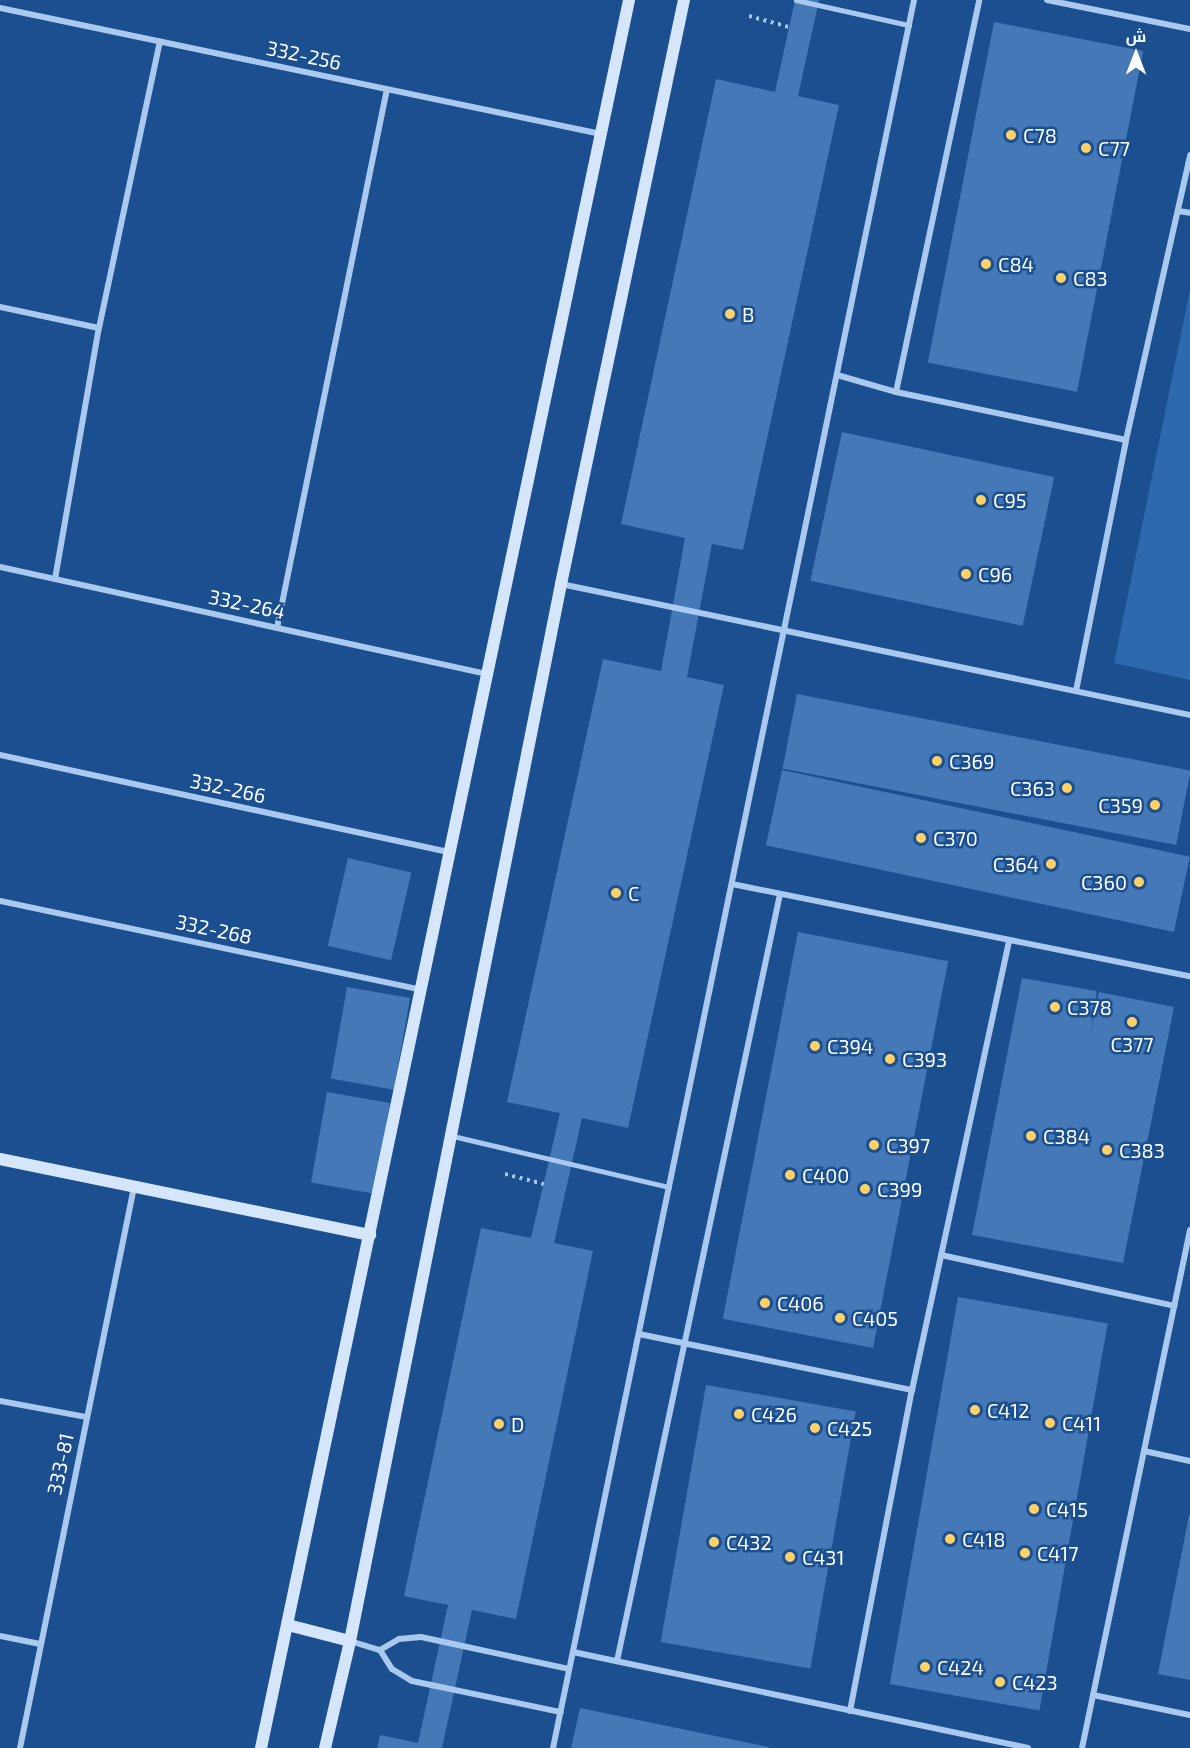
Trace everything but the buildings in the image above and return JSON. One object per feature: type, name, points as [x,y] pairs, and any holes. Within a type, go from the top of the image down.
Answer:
[{"type":"main road","points":[[261,1748],[629,0]]},
{"type":"main road","points":[[325,1748],[350,1641],[561,584],[684,0]]},
{"type":"main road","points":[[0,1159],[370,1235]]},
{"type":"main road","points":[[288,1624],[350,1641]]},
{"type":"street","points":[[553,1748],[914,0]]},
{"type":"street","points":[[896,392],[979,0]]},
{"type":"street","points":[[1047,0],[1190,29]]},
{"type":"street","name":"332-256","points":[[0,8],[601,134]]},
{"type":"street","points":[[55,579],[99,328],[160,41]]},
{"type":"street","points":[[277,628],[387,89]]},
{"type":"street","points":[[1076,691],[1126,440],[1190,155]]},
{"type":"street","points":[[1178,211],[1190,213]]},
{"type":"street","points":[[0,307],[99,328]]},
{"type":"street","points":[[837,375],[896,392],[1126,440]]},
{"type":"street","name":"332-264","points":[[0,567],[487,674]]},
{"type":"street","points":[[561,584],[1190,715]]},
{"type":"street","name":"332-266","points":[[0,755],[450,852]]},
{"type":"street","points":[[732,884],[1190,976]]},
{"type":"street","points":[[617,1661],[682,1342],[780,894]]},
{"type":"street","name":"332-268","points":[[0,901],[421,990]]},
{"type":"street","points":[[850,1711],[912,1390],[1009,940]]},
{"type":"street","name":"333-81","points":[[20,1748],[134,1187]]},
{"type":"street","points":[[1082,1748],[1190,1230]]},
{"type":"street","points":[[941,1255],[1174,1306]]},
{"type":"street","points":[[639,1334],[912,1390]]},
{"type":"street","points":[[0,1401],[86,1417]]},
{"type":"street","points":[[1144,1451],[1190,1461]]},
{"type":"street","points":[[0,1636],[40,1644]]},
{"type":"street","points":[[380,1650],[399,1639],[421,1637],[569,1669]]},
{"type":"street","points":[[350,1641],[380,1650],[392,1669],[412,1681],[561,1712]]},
{"type":"street","points":[[573,1652],[1028,1748]]},
{"type":"street","points":[[1093,1695],[1190,1715]]},
{"type":"lane","points":[[796,0],[909,25]]},
{"type":"lane","points":[[451,1136],[669,1187]]},
{"type":"path","points":[[749,16],[789,27]]},
{"type":"path","points":[[505,1174],[544,1184]]},
{"type":"shaded area","points":[[1190,290],[1190,680],[1114,663]]},
{"type":"place","name":"C78","points":[[1011,135]]},
{"type":"place","name":"C77","points":[[1086,148]]},
{"type":"place","name":"C84","points":[[986,264]]},
{"type":"place","name":"C83","points":[[1061,278]]},
{"type":"place","name":"B","points":[[730,314]]},
{"type":"place","name":"C95","points":[[981,500]]},
{"type":"place","name":"C96","points":[[966,574]]},
{"type":"place","name":"C369","points":[[937,761]]},
{"type":"place","name":"C363","points":[[1067,788]]},
{"type":"place","name":"C359","points":[[1155,805]]},
{"type":"place","name":"C370","points":[[921,838]]},
{"type":"place","name":"C364","points":[[1051,864]]},
{"type":"place","name":"C360","points":[[1139,882]]},
{"type":"place","name":"C","points":[[616,893]]},
{"type":"place","name":"C378","points":[[1055,1007]]},
{"type":"place","name":"C377","points":[[1132,1022]]},
{"type":"place","name":"C394","points":[[815,1046]]},
{"type":"place","name":"C393","points":[[890,1059]]},
{"type":"place","name":"C384","points":[[1031,1136]]},
{"type":"place","name":"C397","points":[[874,1145]]},
{"type":"place","name":"C383","points":[[1107,1150]]},
{"type":"place","name":"C400","points":[[790,1175]]},
{"type":"place","name":"C399","points":[[865,1189]]},
{"type":"place","name":"C406","points":[[765,1303]]},
{"type":"place","name":"C405","points":[[840,1318]]},
{"type":"place","name":"C412","points":[[975,1410]]},
{"type":"place","name":"C426","points":[[739,1414]]},
{"type":"place","name":"C411","points":[[1050,1423]]},
{"type":"place","name":"D","points":[[499,1424]]},
{"type":"place","name":"C425","points":[[815,1428]]},
{"type":"place","name":"C415","points":[[1034,1509]]},
{"type":"place","name":"C418","points":[[950,1539]]},
{"type":"place","name":"C432","points":[[714,1542]]},
{"type":"place","name":"C417","points":[[1025,1553]]},
{"type":"place","name":"C431","points":[[790,1557]]},
{"type":"place","name":"C424","points":[[925,1667]]},
{"type":"place","name":"C423","points":[[1000,1682]]}]
